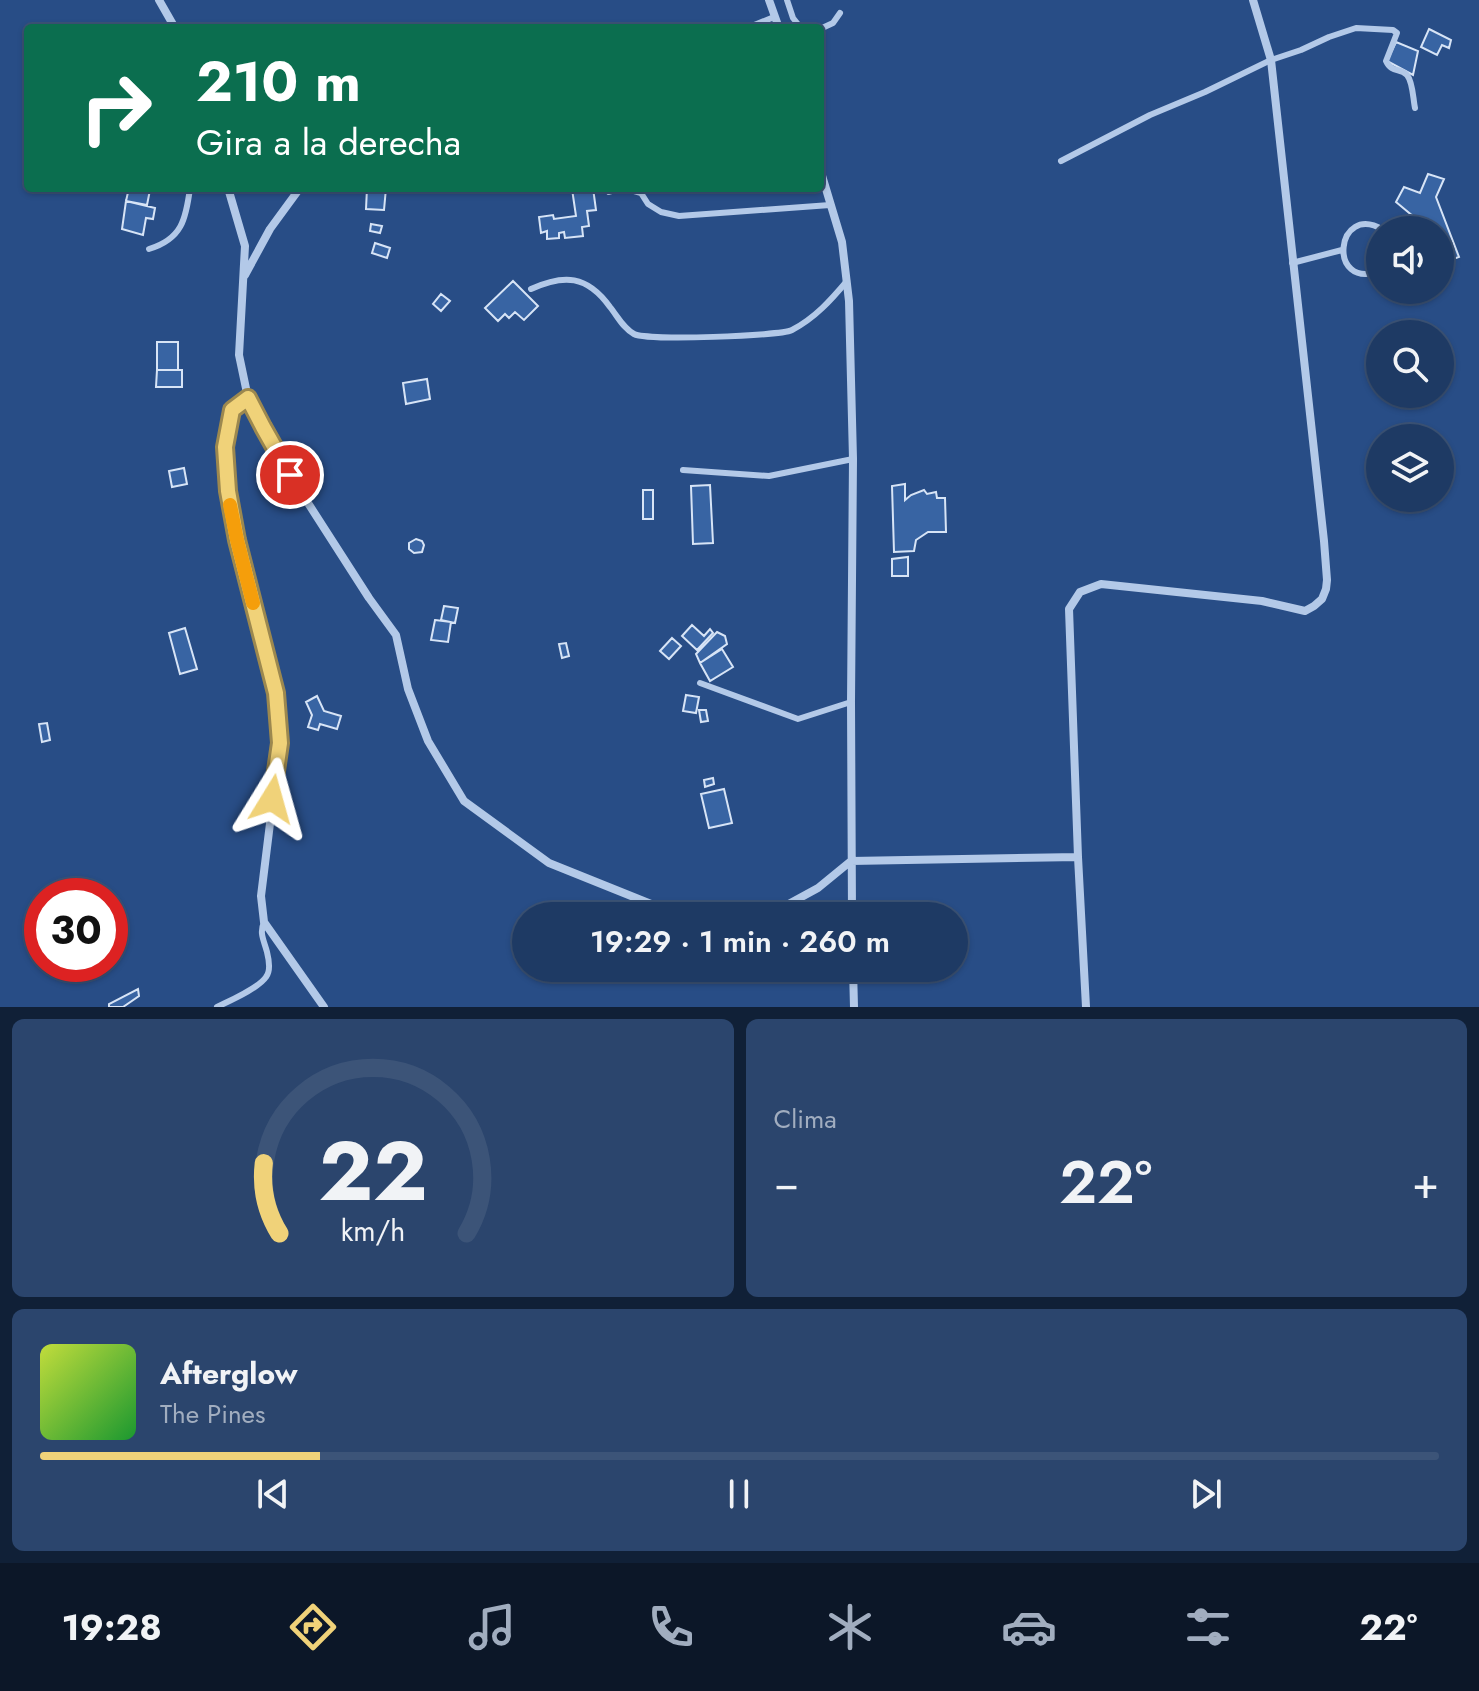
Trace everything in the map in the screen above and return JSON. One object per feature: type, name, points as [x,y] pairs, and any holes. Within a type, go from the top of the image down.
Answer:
[{"type":"street","points":[[159,0],[173,24]]},
{"type":"street","points":[[769,0],[777,24]]},
{"type":"street","points":[[1086,1007],[1069,609],[1080,592],[1101,584],[1262,601],[1305,611],[1322,599],[1326,589],[1324,541],[1271,60],[1253,0]]},
{"type":"street","points":[[824,183],[842,242],[849,301],[853,459],[852,902]]},
{"type":"street","points":[[229,192],[245,246],[239,355],[248,398],[290,475],[396,635],[408,689],[428,741],[464,801],[549,863],[646,902]]},
{"type":"street","points":[[244,276],[270,229],[297,192]]},
{"type":"street","points":[[248,398],[232,410],[225,447],[228,491],[237,540],[276,693],[280,743],[261,896],[264,922],[324,1007]]},
{"type":"street","points":[[792,902],[818,888],[851,861],[1078,857]]},
{"type":"street","points":[[853,982],[854,1007]]},
{"type":"lane","points":[[787,0],[798,24]]},
{"type":"lane","points":[[824,27],[833,23],[840,13]]},
{"type":"lane","points":[[757,24],[774,17]]},
{"type":"lane","points":[[1061,161],[1150,115],[1271,60],[1356,28],[1393,30],[1397,34],[1386,65],[1408,76],[1415,108]]},
{"type":"lane","points":[[149,249],[163,245],[177,233],[186,215],[189,192]]},
{"type":"lane","points":[[637,192],[661,212],[679,216],[830,205]]},
{"type":"lane","points":[[1366,224],[1350,231],[1344,239],[1342,250],[1350,268],[1366,274]]},
{"type":"lane","points":[[1292,263],[1342,250]]},
{"type":"lane","points":[[531,289],[550,280],[564,278],[576,281],[604,298],[622,325],[633,333],[643,337],[695,338],[790,332],[828,305],[847,281]]},
{"type":"lane","points":[[683,470],[769,476],[853,459]]},
{"type":"lane","points":[[700,683],[798,719],[851,702]]},
{"type":"lane","points":[[217,1007],[267,977],[270,968],[261,930],[264,922]]},
{"type":"building","points":[[1429,29],[1451,40],[1449,48],[1442,45],[1437,55],[1421,47]]},
{"type":"building","points":[[1396,42],[1418,51],[1413,75],[1387,61]]},
{"type":"building","points":[[1428,174],[1444,179],[1436,197],[1443,216],[1413,216],[1396,202],[1404,187],[1420,193]]},
{"type":"building","points":[[128,192],[150,192],[147,205],[126,201]]},
{"type":"building","points":[[367,192],[386,192],[384,210],[366,209]]},
{"type":"building","points":[[572,192],[594,192],[596,210],[587,211],[589,226],[582,227],[583,236],[565,238],[564,232],[559,233],[559,238],[547,239],[547,231],[541,233],[539,217],[553,215],[554,219],[576,216]]},
{"type":"building","points":[[126,201],[155,208],[153,219],[146,218],[143,235],[122,229]]},
{"type":"building","points":[[371,224],[382,226],[380,233],[370,231]]},
{"type":"building","points":[[375,243],[390,248],[387,258],[372,253]]},
{"type":"building","points":[[513,281],[538,306],[524,320],[515,312],[509,318],[505,314],[498,321],[485,308]]},
{"type":"building","points":[[441,294],[450,301],[441,311],[433,304]]},
{"type":"building","points":[[157,342],[178,342],[178,370],[157,370]]},
{"type":"building","points":[[157,370],[182,370],[182,387],[156,387]]},
{"type":"building","points":[[427,379],[430,399],[406,404],[403,383]]},
{"type":"building","points":[[184,468],[187,484],[172,487],[169,471]]},
{"type":"building","points":[[905,484],[905,500],[924,490],[927,494],[936,492],[937,498],[945,498],[946,532],[928,532],[916,540],[914,551],[894,552],[892,486]]},
{"type":"building","points":[[710,485],[713,543],[693,544],[691,486]]},
{"type":"building","points":[[643,490],[653,490],[653,519],[643,519]]},
{"type":"building","points":[[416,539],[424,545],[422,552],[414,553],[409,549],[409,543]]},
{"type":"building","points":[[908,557],[908,576],[892,576],[892,559]]},
{"type":"building","points":[[444,606],[458,608],[455,623],[441,620]]},
{"type":"building","points":[[435,620],[451,622],[448,642],[431,640]]},
{"type":"building","points":[[692,625],[704,636],[710,629],[713,633],[697,650],[682,636]]},
{"type":"building","points":[[185,628],[197,669],[180,674],[169,633]]},
{"type":"building","points":[[717,632],[725,636],[727,644],[700,663],[696,654]]},
{"type":"building","points":[[672,638],[681,646],[669,659],[660,651]]},
{"type":"building","points":[[566,643],[569,656],[562,658],[559,644]]},
{"type":"building","points":[[722,649],[733,667],[710,681],[700,663]]},
{"type":"building","points":[[686,695],[699,697],[696,713],[683,711]]},
{"type":"building","points":[[317,696],[324,711],[341,716],[337,729],[320,724],[318,730],[308,727],[312,715],[306,702]]},
{"type":"building","points":[[699,710],[706,710],[708,721],[701,722]]},
{"type":"building","points":[[47,723],[50,740],[42,742],[39,724]]},
{"type":"building","points":[[713,778],[714,784],[705,787],[704,780]]},
{"type":"building","points":[[724,789],[732,823],[709,828],[701,794]]},
{"type":"building","points":[[138,989],[139,996],[123,1007],[109,1007],[109,1004]]},
{"type":"slow traffic","points":[[230,505],[253,603]]},
{"type":"route","points":[[272,799],[280,743],[276,693],[237,540],[228,491],[225,447],[232,410],[248,398],[290,475]]}]
